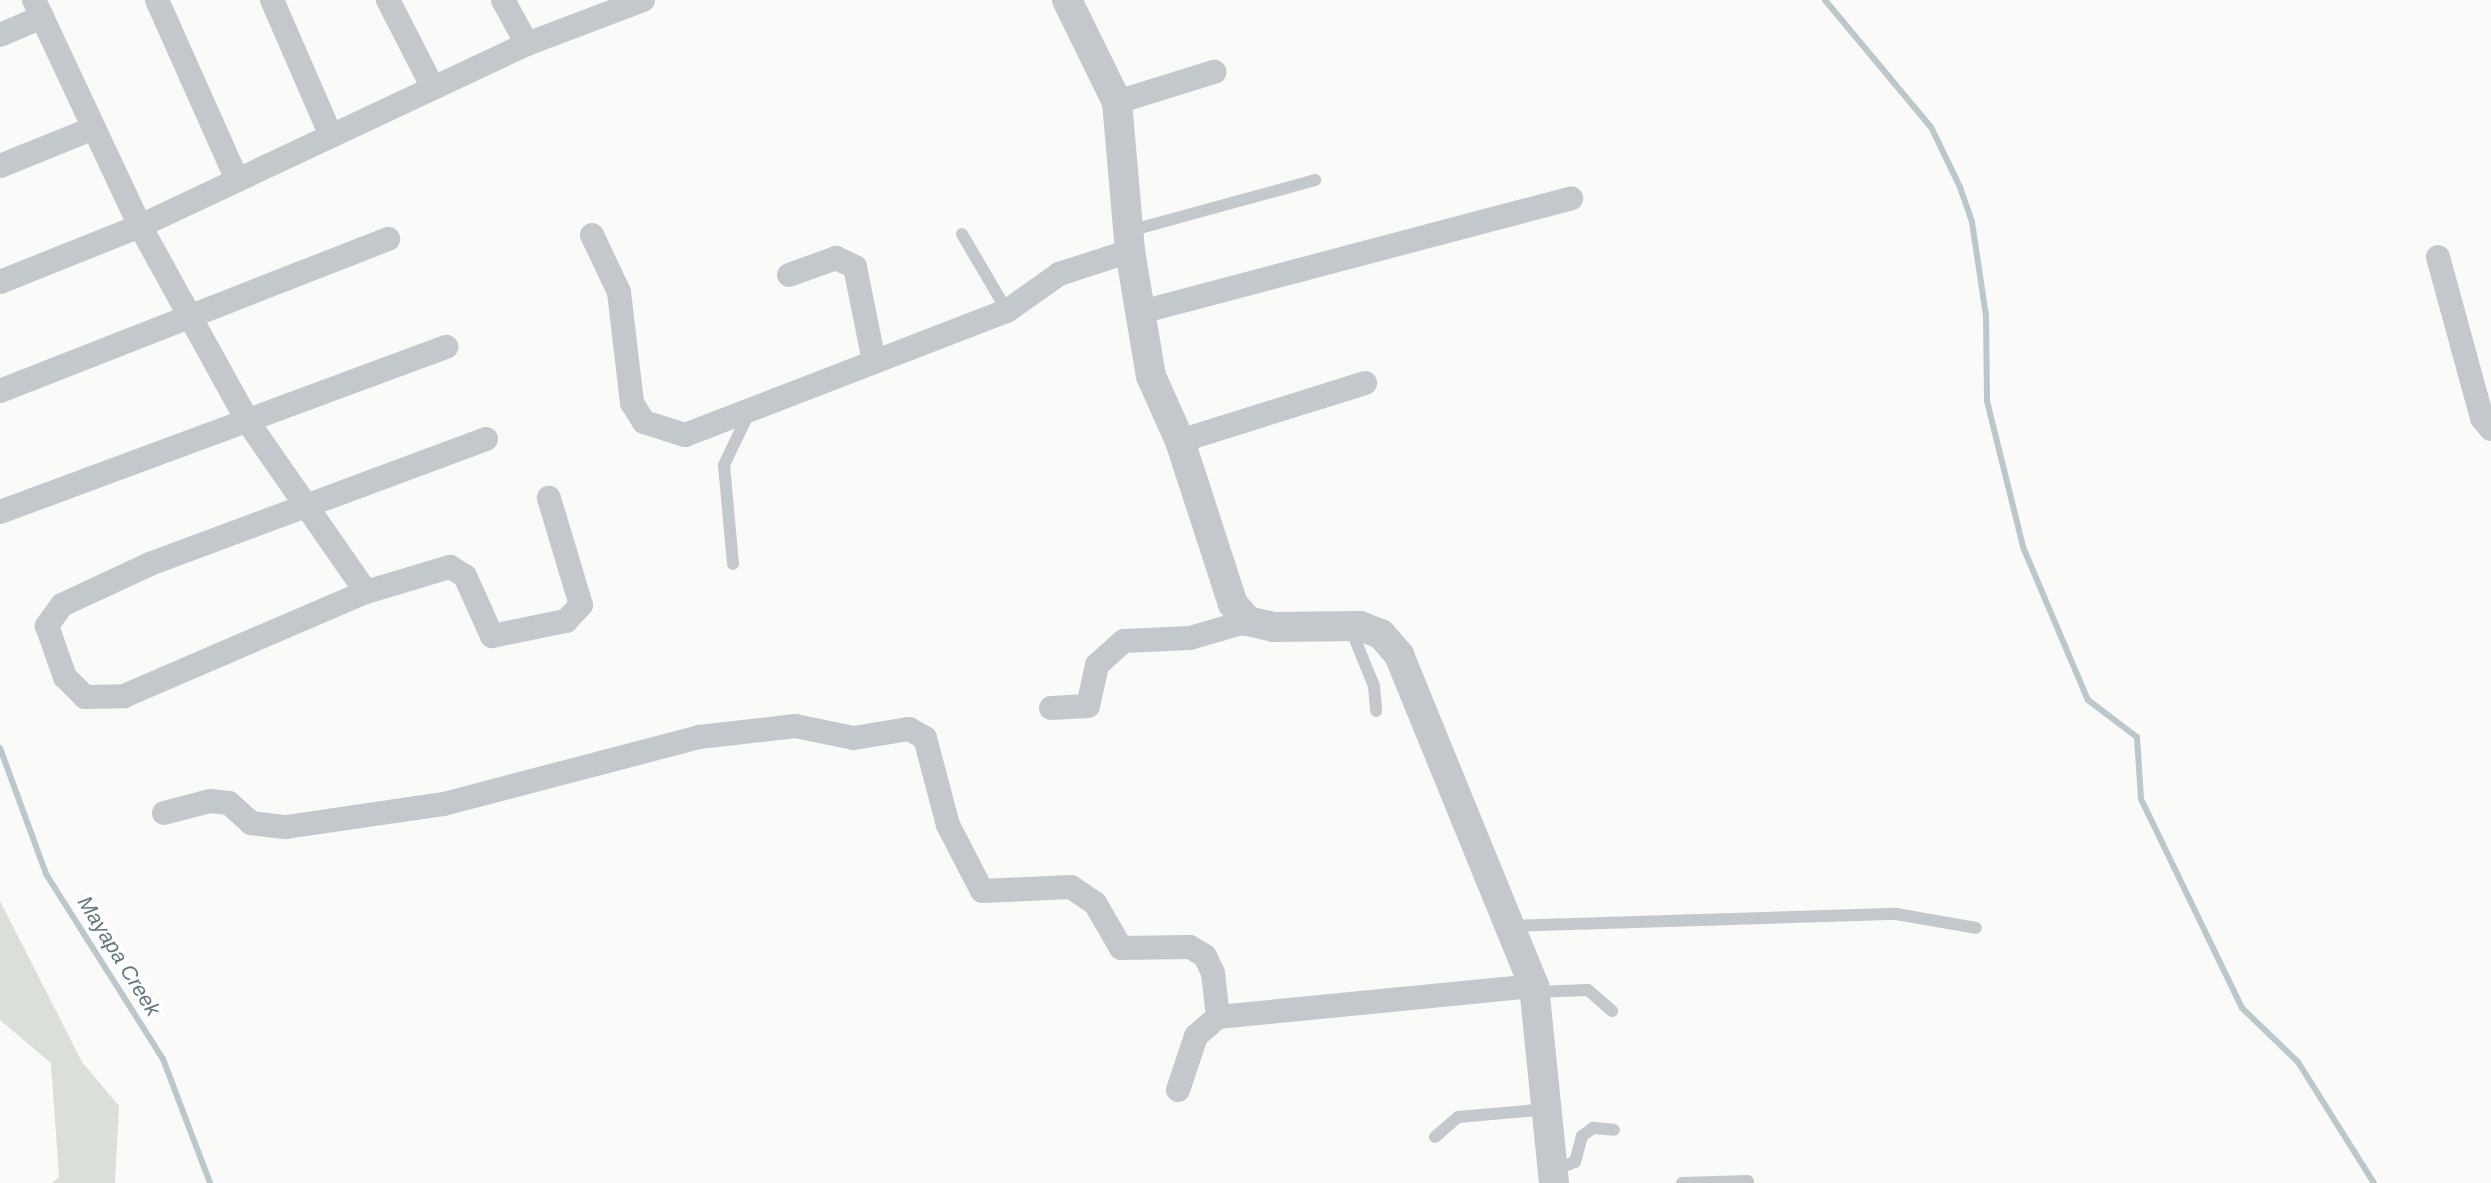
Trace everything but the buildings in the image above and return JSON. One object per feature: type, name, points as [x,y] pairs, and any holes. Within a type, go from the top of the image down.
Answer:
[{"type":"street","points":[[157,0],[237,180]]},
{"type":"street","points":[[272,0],[331,136]]},
{"type":"street","points":[[388,0],[433,88]]},
{"type":"street","points":[[503,0],[527,44]]},
{"type":"street","points":[[0,282],[140,226],[527,44],[643,0]]},
{"type":"street","points":[[1067,0],[1117,102],[1129,241],[1151,376],[1180,441],[1233,604],[1248,621]]},
{"type":"street","points":[[0,35],[38,8],[140,226],[248,422],[366,592]]},
{"type":"street","points":[[1117,102],[1214,72]]},
{"type":"street","points":[[0,166],[94,128]]},
{"type":"street","points":[[1141,312],[1571,198]]},
{"type":"street","points":[[592,235],[619,292],[632,403],[644,422],[685,435],[1007,311],[1059,274],[1129,241]]},
{"type":"street","points":[[0,391],[388,239]]},
{"type":"street","points":[[2438,257],[2482,418],[2491,429]]},
{"type":"street","points":[[789,275],[835,258],[855,267],[874,361]]},
{"type":"street","points":[[0,512],[446,347]]},
{"type":"street","points":[[1180,441],[1366,383]]},
{"type":"street","points":[[486,439],[306,506],[62,605],[47,626],[48,639],[74,689],[104,700],[124,696],[366,592],[450,568],[465,576],[492,636],[566,621],[581,605],[549,498]]},
{"type":"street","points":[[1051,708],[1088,706],[1097,665],[1124,641],[1190,638],[1248,621],[1273,627],[1350,626],[1381,634],[1399,655],[1534,989],[1553,1177]]},
{"type":"street","points":[[164,813],[210,801],[229,803],[251,823],[286,827],[444,804],[699,737],[794,726],[854,738],[909,729],[925,738],[948,825],[982,891],[1071,887],[1095,903],[1121,948],[1189,947],[1205,956],[1213,973],[1218,1017]]},
{"type":"street","points":[[1178,1090],[1196,1036],[1218,1017],[1534,989]]},
{"type":"lane","points":[[1129,241],[1315,180]]},
{"type":"lane","points":[[962,233],[1007,311]]},
{"type":"lane","points":[[733,564],[724,465],[740,425],[753,410]]},
{"type":"lane","points":[[1350,626],[1374,686],[1376,711]]},
{"type":"lane","points":[[1507,926],[1896,914],[1976,928]]},
{"type":"lane","points":[[1534,989],[1588,990],[1612,1010]]},
{"type":"lane","points":[[1434,1137],[1458,1117],[1548,1109]]},
{"type":"lane","points":[[1553,1177],[1571,1166],[1582,1136],[1593,1128],[1614,1130]]},
{"type":"lane","points":[[1682,1183],[1748,1181]]},
{"type":"shaded area","points":[[0,901],[82,1062],[119,1106],[115,1183],[52,1183],[59,1177],[51,1063],[0,1020]]},
{"type":"waterway","points":[[1825,0],[1931,127],[1960,187],[1972,222],[1986,316],[1987,401],[2023,547],[2088,700],[2137,737],[2141,799],[2242,1008],[2298,1062],[2374,1183]]},
{"type":"waterway","name":"Mayapa Creek","points":[[0,748],[46,874],[163,1059],[210,1183]]}]
